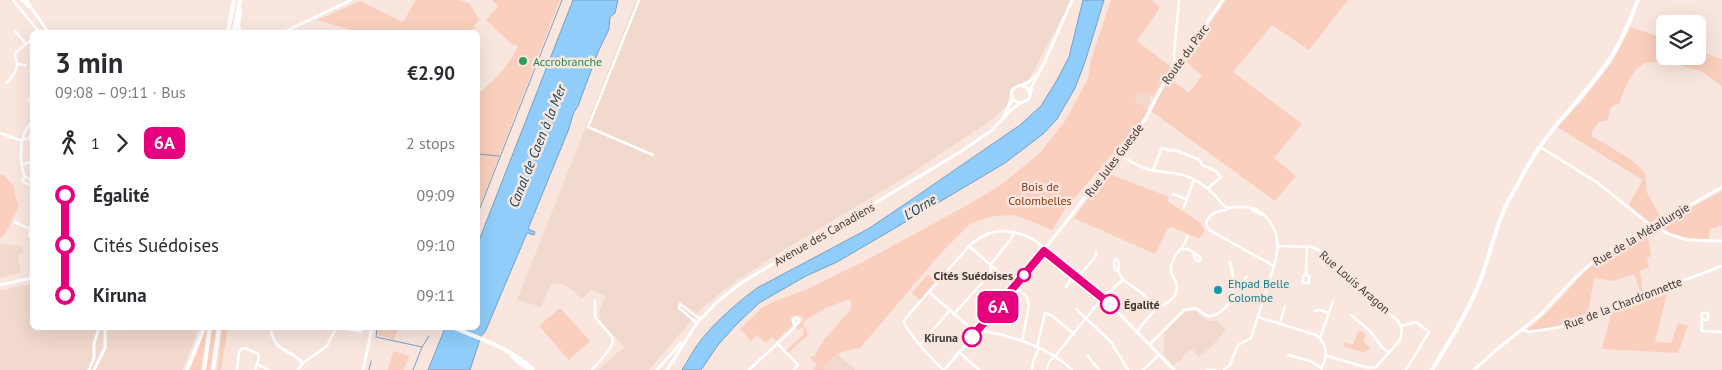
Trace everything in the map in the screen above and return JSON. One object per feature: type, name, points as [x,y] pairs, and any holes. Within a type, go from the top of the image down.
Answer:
[{"type":"main road","points":[[228,30],[234,0]]},
{"type":"main road","points":[[1432,370],[1472,300],[1482,276],[1497,226],[1508,202],[1540,147],[1562,117],[1585,93],[1609,60],[1638,0]]},
{"type":"main road","points":[[234,30],[239,1]]},
{"type":"main road","points":[[239,1],[240,30]]},
{"type":"main road","points":[[187,370],[203,330]]},
{"type":"main road","points":[[204,370],[210,330]]},
{"type":"main road","points":[[213,370],[218,330]]},
{"type":"main road","points":[[459,330],[504,350],[533,370]]},
{"type":"main road","points":[[504,350],[528,370]]},
{"type":"street","points":[[13,0],[38,30]]},
{"type":"street","points":[[24,0],[47,30]]},
{"type":"street","points":[[288,30],[351,0]]},
{"type":"street","points":[[639,0],[588,127],[653,155]]},
{"type":"street","points":[[1038,72],[1027,101],[1021,104],[1016,102],[1012,98],[1011,93],[1018,85],[1029,82],[1038,72],[1046,59],[1072,0]]},
{"type":"street","points":[[1175,67],[1174,55],[1180,0]]},
{"type":"street","name":"Route du Parc","points":[[1150,110],[1175,67],[1223,0]]},
{"type":"street","points":[[15,31],[26,44]]},
{"type":"street","points":[[6,83],[12,76],[17,64],[14,54],[30,41]]},
{"type":"street","points":[[17,64],[26,66]]},
{"type":"street","points":[[1022,85],[1028,88],[1030,94]]},
{"type":"street","name":"Avenue des Canadiens","points":[[1002,120],[1012,98]]},
{"type":"street","name":"Avenue des Canadiens","points":[[669,370],[670,365],[700,319],[741,283],[914,182],[983,137],[1012,109],[1021,104]]},
{"type":"street","name":"Rue Jules Guesde","points":[[943,370],[1044,251],[1119,154],[1150,110]]},
{"type":"street","points":[[30,124],[24,132],[21,155],[25,176],[22,178],[23,182],[30,185]]},
{"type":"street","points":[[0,133],[22,140],[28,139],[30,136]]},
{"type":"street","points":[[1540,147],[1598,183],[1652,226],[1687,240],[1722,240]]},
{"type":"street","points":[[1153,171],[1161,149],[1175,150],[1200,160],[1202,165],[1216,171],[1221,177],[1208,188]]},
{"type":"street","points":[[1119,154],[1132,163],[1153,171],[1174,173],[1194,179],[1208,188],[1227,208]]},
{"type":"street","points":[[23,164],[30,162]]},
{"type":"street","points":[[25,176],[30,180]]},
{"type":"street","points":[[1184,207],[1194,179]]},
{"type":"street","name":"Rue de la Métallurgie","points":[[1474,370],[1544,311],[1586,267],[1609,251],[1722,187]]},
{"type":"street","points":[[1173,194],[1186,199]]},
{"type":"street","points":[[1220,210],[1222,203]]},
{"type":"street","points":[[1224,370],[1230,365],[1238,345],[1251,338],[1271,277],[1274,266],[1278,246],[1275,230],[1264,216],[1249,208],[1227,208],[1226,210],[1220,210],[1207,219],[1206,227],[1208,230],[1274,266]]},
{"type":"street","points":[[15,222],[30,228]]},
{"type":"street","points":[[954,314],[990,274],[991,264],[1012,239],[1014,232]]},
{"type":"street","points":[[943,370],[919,345],[904,323],[905,318],[977,239],[990,233],[1014,232],[1029,238],[1103,297],[1174,370]]},
{"type":"street","points":[[1137,331],[1156,309],[1167,303],[1176,292],[1176,283],[1170,269],[1171,263],[1182,249],[1188,236]]},
{"type":"street","points":[[969,246],[1027,297],[1029,301],[1022,341]]},
{"type":"street","name":"Rue Louis Aragon","points":[[1278,246],[1317,248],[1399,322],[1401,326]]},
{"type":"street","points":[[1306,273],[1307,247]]},
{"type":"street","points":[[1182,249],[1188,249],[1193,253]]},
{"type":"street","points":[[1078,277],[1096,256],[1096,252]]},
{"type":"street","points":[[1150,344],[1184,310],[1196,308],[1208,316],[1216,315],[1231,301],[1230,262]]},
{"type":"street","name":"Rue de la Chardronnette","points":[[1522,330],[1529,332],[1561,327],[1616,304],[1722,266]]},
{"type":"street","points":[[1118,271],[1123,280],[1142,294],[1156,309]]},
{"type":"street","points":[[1066,287],[1074,274]]},
{"type":"street","points":[[1232,283],[1241,283],[1247,276]]},
{"type":"street","points":[[0,284],[30,278]]},
{"type":"street","points":[[1047,370],[1049,362],[1103,297],[1123,280]]},
{"type":"street","points":[[929,292],[977,331],[1022,341],[1038,347],[1056,355],[1072,370]]},
{"type":"street","points":[[592,370],[609,350],[613,342],[612,337],[595,317],[595,300]]},
{"type":"street","points":[[1320,338],[1333,301]]},
{"type":"street","points":[[697,323],[679,308],[680,304],[700,319]]},
{"type":"street","points":[[1280,323],[1285,306]]},
{"type":"street","points":[[1076,309],[1111,342],[1128,370]]},
{"type":"street","points":[[919,345],[950,310]]},
{"type":"street","points":[[1315,310],[1329,313]]},
{"type":"street","points":[[1032,370],[1045,314],[1051,315],[1074,334]]},
{"type":"street","points":[[1351,315],[1370,331],[1382,347],[1390,353]]},
{"type":"street","points":[[1258,317],[1316,335],[1324,343],[1327,356],[1322,369],[1310,361],[1288,355]]},
{"type":"street","points":[[1702,320],[1702,330],[1704,332],[1722,332]]},
{"type":"street","points":[[1327,356],[1369,369],[1376,367],[1400,340],[1401,326],[1416,322],[1429,332],[1406,370]]},
{"type":"street","points":[[750,368],[796,324]]},
{"type":"street","points":[[89,370],[99,330]]},
{"type":"street","points":[[94,370],[105,348],[104,330]]},
{"type":"street","points":[[271,330],[274,342],[283,351],[297,356],[303,363]]},
{"type":"street","points":[[298,370],[303,363],[327,346],[335,330]]},
{"type":"street","points":[[363,370],[372,330]]},
{"type":"street","points":[[97,337],[105,338]]},
{"type":"street","points":[[657,370],[684,342]]},
{"type":"street","points":[[777,343],[798,366],[794,370]]},
{"type":"street","points":[[237,370],[239,352],[243,348],[257,353],[259,358],[254,370]]},
{"type":"street","points":[[959,352],[980,370]]},
{"type":"street","points":[[1143,370],[1149,367],[1160,354]]},
{"type":"street","points":[[94,355],[102,357]]},
{"type":"street","points":[[1088,356],[1100,370]]},
{"type":"street","points":[[257,364],[268,370]]},
{"type":"street","points":[[1207,370],[1215,370]]},
{"type":"shaded area","points":[[636,0],[1072,0],[1028,81],[1011,88],[1007,106],[989,122],[907,176],[777,254],[729,286],[700,310],[649,370],[598,370],[624,347],[599,319],[601,316],[599,313],[605,296],[592,290],[581,299],[574,291],[563,284],[551,284],[541,307],[517,300]]},
{"type":"shaded area","points":[[1140,90],[1151,96],[1151,102],[1147,108],[1134,100]]},
{"type":"shaded area","points":[[0,244],[19,245],[23,248],[23,252],[18,256],[21,273],[0,278]]},
{"type":"shaded area","points":[[30,284],[30,330],[197,330],[182,370],[0,370],[0,290]]},
{"type":"shaded area","points":[[1196,311],[1206,321],[1218,321],[1226,330],[1199,357],[1192,349],[1182,356],[1183,359],[1173,365],[1164,355],[1164,333],[1185,312]]},
{"type":"shaded area","points":[[838,355],[856,370],[825,370],[823,366]]},
{"type":"green space","points":[[416,0],[459,0],[469,3],[479,19],[472,30],[351,30],[317,20],[360,1],[403,22]]},
{"type":"green space","points":[[492,0],[560,0],[480,206],[480,92],[507,65],[518,46],[511,44],[486,20],[498,6]]},
{"type":"green space","name":"Bois de Colombelles","points":[[1111,0],[1151,0],[1159,6],[1159,9],[1137,41],[1171,68],[1153,97],[1140,91],[1134,100],[1148,109],[1143,119],[1065,209],[1052,230],[1015,215],[993,216],[971,223],[942,252],[860,348],[841,352],[823,366],[825,370],[813,370],[817,365],[810,357],[814,356],[823,341],[851,309],[851,301],[846,300],[824,309],[803,322],[808,335],[788,353],[786,351],[804,334],[803,326],[798,330],[796,327],[803,321],[803,318],[798,315],[791,317],[792,326],[776,341],[772,337],[766,343],[757,335],[751,341],[740,329],[762,308],[859,264],[966,206],[1002,184],[1040,153],[1065,121],[1088,79],[1091,59]]},
{"type":"green space","points":[[1226,0],[1348,0],[1309,50],[1272,25],[1233,72],[1302,124],[1274,158],[1296,176],[1275,201],[1151,111],[1169,78],[1189,93],[1202,76],[1185,60]]},
{"type":"green space","points":[[1631,27],[1656,36],[1656,62],[1646,63],[1636,70],[1629,80],[1619,104],[1610,109],[1608,120],[1599,122],[1592,131],[1592,136],[1627,157],[1645,173],[1647,193],[1660,216],[1651,223],[1629,205],[1642,181],[1641,179],[1557,127],[1582,101],[1612,62]]},
{"type":"green space","points":[[1706,54],[1722,59],[1722,87],[1703,73],[1677,65],[1706,65]]},
{"type":"green space","points":[[1107,173],[1169,197],[1167,201],[1201,223],[1205,230],[1199,239],[1172,227],[1168,228],[1155,254],[1074,218]]},
{"type":"green space","points":[[3,174],[14,186],[15,196],[19,205],[7,231],[0,239],[0,176]]},
{"type":"green space","points":[[1722,191],[1722,226],[1710,228],[1709,239],[1679,236],[1663,228],[1661,224]]},
{"type":"green space","points":[[1650,229],[1654,232],[1659,231],[1648,238],[1651,256],[1647,258],[1649,267],[1640,271],[1643,292],[1641,293],[1634,274],[1613,281],[1594,278],[1588,314],[1551,329],[1528,330],[1549,311],[1587,269]]},
{"type":"green space","points":[[928,274],[936,281],[920,300],[912,293]]},
{"type":"green space","points":[[1668,289],[1655,342],[1671,343],[1678,323],[1688,326],[1678,353],[1602,349],[1612,309]]},
{"type":"green space","points":[[560,308],[590,341],[569,360],[539,326]]},
{"type":"green space","points":[[205,330],[207,330],[201,370],[189,370]]},
{"type":"green space","points":[[211,330],[216,330],[211,370],[206,370]]},
{"type":"green space","points":[[222,330],[228,330],[221,370],[217,370]]},
{"type":"green space","points":[[378,330],[397,330],[394,339],[377,335]]},
{"type":"green space","points":[[1360,330],[1366,335],[1363,341],[1370,347],[1365,353],[1343,346],[1345,342],[1353,345]]},
{"type":"green space","points":[[393,351],[410,356],[403,370],[388,370]]},
{"type":"water","name":"Canal de Caen à la Mer","points":[[573,0],[618,0],[615,13],[610,17],[609,29],[598,52],[528,229],[535,232],[534,235],[527,233],[485,332],[481,336],[470,370],[428,370],[444,330],[480,330],[480,238]]},
{"type":"water","name":"L'Orne","points":[[1083,0],[1104,0],[1075,88],[1057,119],[1043,134],[1005,163],[837,262],[806,276],[759,303],[718,345],[701,370],[682,370],[707,333],[728,312],[757,288],[868,229],[1020,125],[1041,106],[1069,57]]},
{"type":"waterway","points":[[480,208],[562,0]]},
{"type":"waterway","points":[[480,154],[499,156]]},
{"type":"waterway","points":[[377,330],[376,337],[422,347]]},
{"type":"waterway","points":[[413,370],[422,347],[429,336]]},
{"type":"waterway","points":[[369,370],[371,361]]},
{"type":"bus line","name":"6A","points":[[972,337],[1044,251],[1085,282],[1110,304]]},
{"type":"place","name":"Accrobranche","points":[[523,61]]},
{"type":"place","name":"Cités Suédoises","points":[[1024,275]]},
{"type":"place","name":"Ehpad Belle Colombe","points":[[1218,290]]},
{"type":"place","name":"Égalité","points":[[1110,304]]},
{"type":"place","name":"Kiruna","points":[[972,337]]}]
